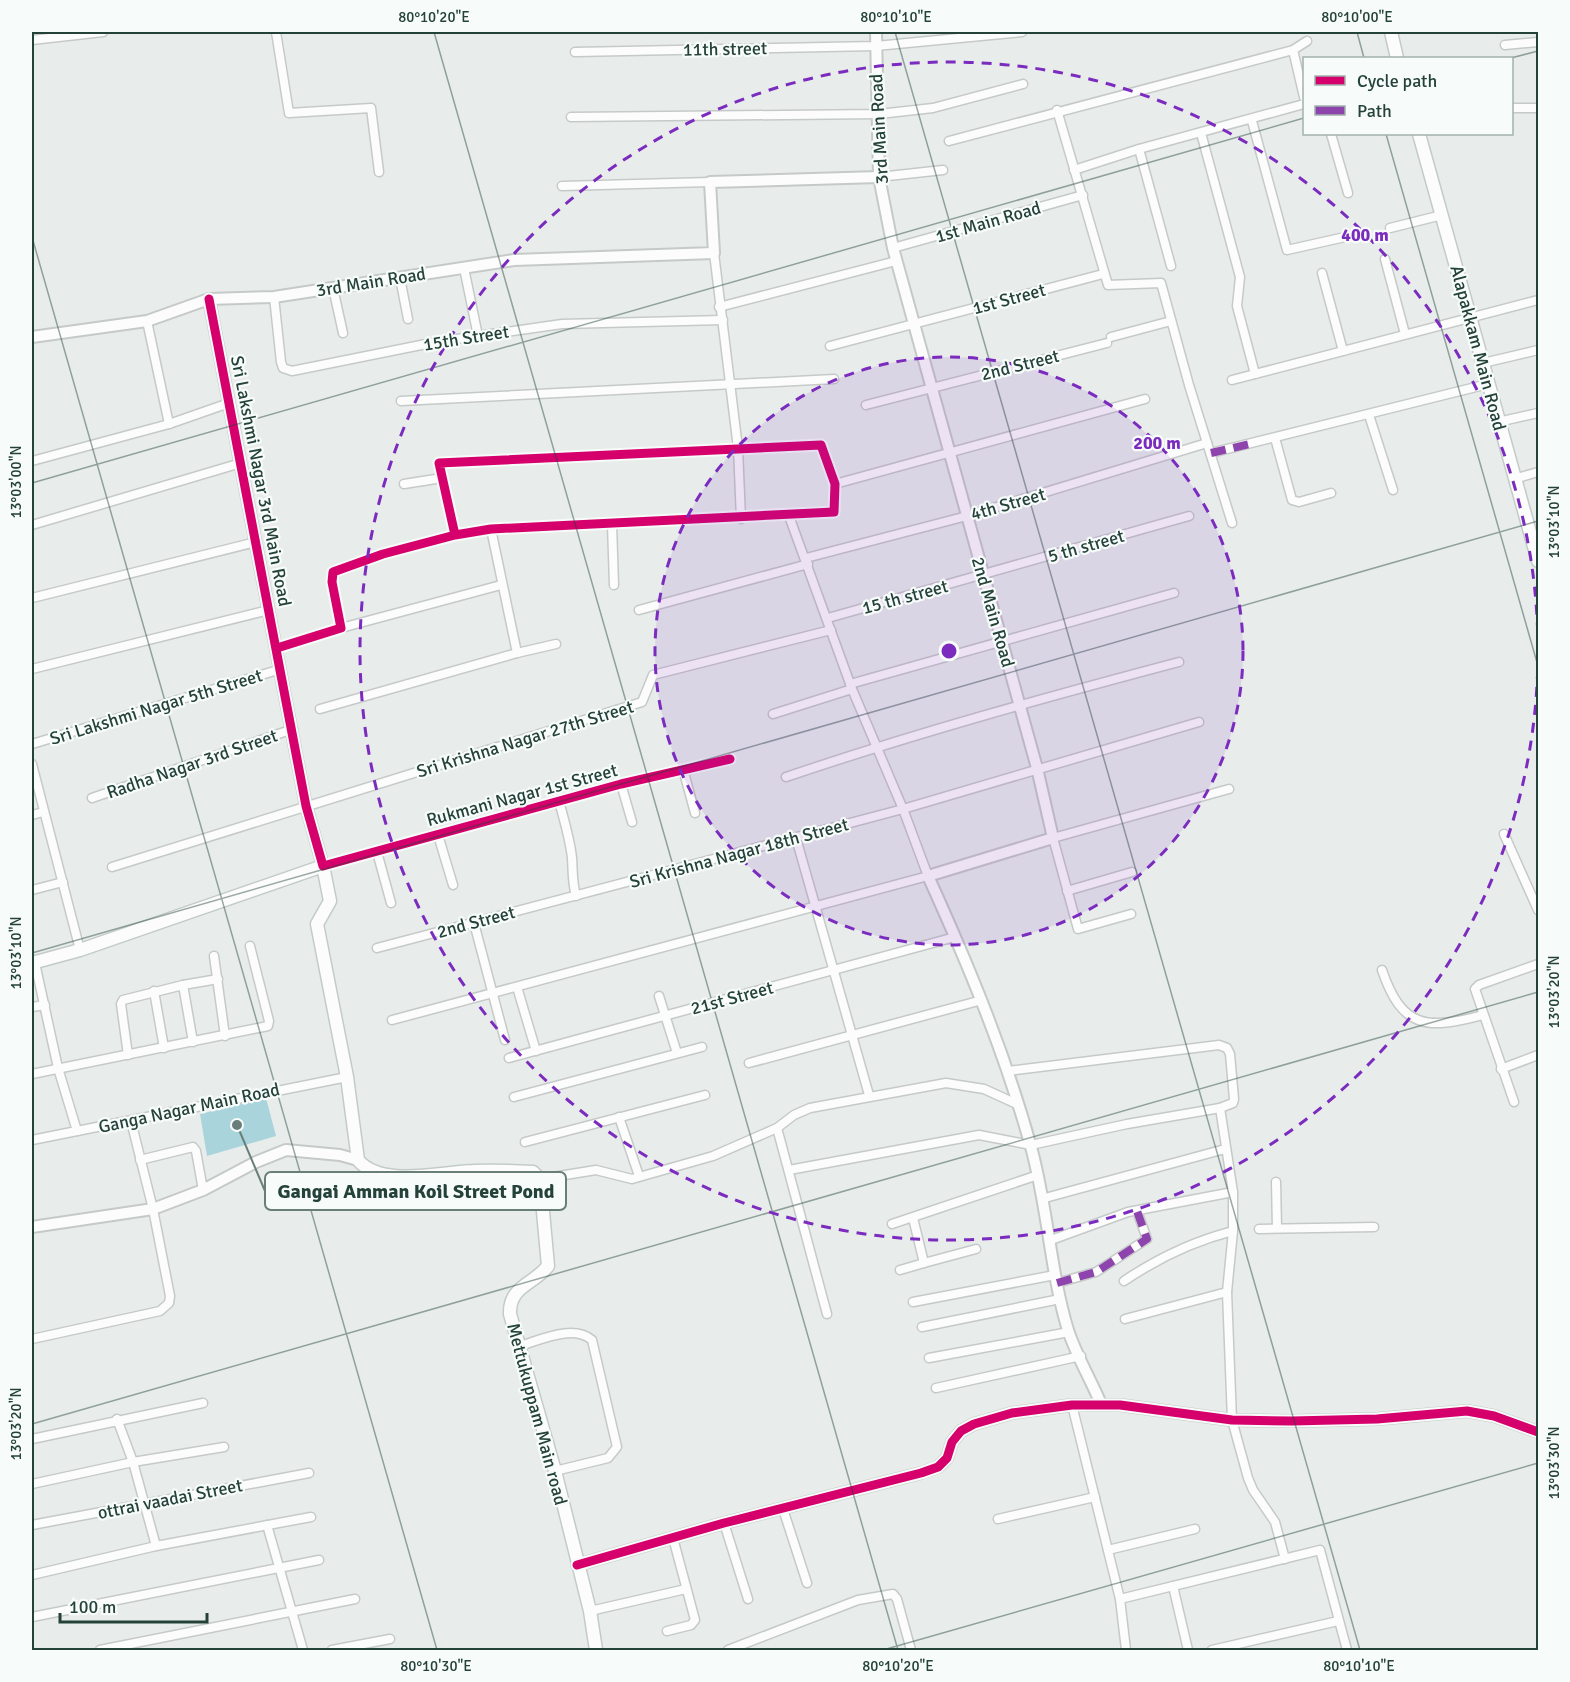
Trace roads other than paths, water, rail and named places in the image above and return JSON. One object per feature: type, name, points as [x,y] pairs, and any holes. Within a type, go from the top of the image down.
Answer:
[{"type":"main road","points":[[1391,32],[1397,57]]},
{"type":"main road","name":"Alapakkam Main Road","points":[[1419,135],[1514,479],[1539,561]]},
{"type":"main road","points":[[33,963],[80,950],[323,866],[330,902],[317,924],[347,1077],[358,1160],[366,1170],[378,1175],[422,1176],[474,1171],[533,1173],[540,1179]]},
{"type":"main road","name":"Mettukuppam Main road","points":[[540,1179],[548,1266],[520,1286],[513,1296],[510,1314],[555,1471],[590,1611],[596,1650]]},
{"type":"street","points":[[32,40],[103,32]]},
{"type":"street","points":[[276,32],[289,113],[371,108],[374,113],[379,172]]},
{"type":"street","name":"3rd Main Road","points":[[876,32],[879,177],[896,261],[915,324]]},
{"type":"street","name":"11th street","points":[[575,52],[876,46],[1022,32]]},
{"type":"street","points":[[949,141],[1057,110],[1293,50],[1307,41]]},
{"type":"street","points":[[1505,45],[1539,42]]},
{"type":"street","points":[[1293,50],[1303,89]]},
{"type":"street","points":[[571,117],[879,114],[933,108],[1023,84]]},
{"type":"street","points":[[1074,170],[1139,149],[1251,121],[1303,105]]},
{"type":"street","points":[[1513,108],[1539,108]]},
{"type":"street","points":[[1057,110],[1108,285],[1161,283],[1232,523]]},
{"type":"street","points":[[1251,121],[1287,250],[1354,235]]},
{"type":"street","points":[[1201,133],[1240,277],[1237,306],[1255,374]]},
{"type":"street","points":[[1331,135],[1348,193]]},
{"type":"street","points":[[1139,149],[1171,266]]},
{"type":"street","points":[[562,186],[879,177],[944,170]]},
{"type":"street","points":[[710,182],[719,307],[723,320],[738,448],[741,519]]},
{"type":"street","name":"1st Main Road","points":[[894,248],[1083,195]]},
{"type":"street","points":[[1390,228],[1442,215]]},
{"type":"street","name":"3rd Main Road","points":[[32,338],[147,321],[209,299],[274,297],[514,260],[714,253]]},
{"type":"street","points":[[1384,259],[1405,334]]},
{"type":"street","points":[[719,307],[896,261]]},
{"type":"street","points":[[464,268],[478,336]]},
{"type":"street","points":[[1322,273],[1343,351]]},
{"type":"street","name":"1st Street","points":[[915,324],[1104,274]]},
{"type":"street","points":[[400,278],[408,319]]},
{"type":"street","points":[[333,288],[343,333]]},
{"type":"street","name":"15th Street","points":[[274,297],[281,362],[287,370],[478,336],[562,324],[723,320]]},
{"type":"street","name":"Sri Lakshmi Nagar 3rd Main Road","points":[[209,299],[306,806],[323,866]]},
{"type":"street","points":[[1232,380],[1539,300]]},
{"type":"street","points":[[147,321],[169,424]]},
{"type":"street","name":"2nd Street","points":[[866,405],[1109,340],[1171,321]]},
{"type":"street","points":[[830,346],[915,324]]},
{"type":"street","name":"2nd Main Road","points":[[915,324],[982,576],[1037,768],[1053,838]]},
{"type":"street","points":[[1482,363],[1539,350]]},
{"type":"street","points":[[401,401],[731,382],[834,379]]},
{"type":"street","points":[[1211,453],[1488,384]]},
{"type":"street","points":[[835,484],[1145,399]]},
{"type":"street","points":[[32,461],[169,424],[230,403]]},
{"type":"street","points":[[1498,422],[1539,413]]},
{"type":"street","points":[[1370,415],[1393,490]]},
{"type":"street","points":[[1275,438],[1292,500],[1299,502],[1331,493]]},
{"type":"street","name":"4th Street","points":[[639,610],[967,516],[1207,443]]},
{"type":"street","points":[[341,628],[332,582],[333,572],[383,554],[455,535],[491,529],[741,519],[834,512],[835,484],[821,445],[439,463],[455,535]]},
{"type":"street","points":[[32,525],[241,463]]},
{"type":"street","points":[[1514,479],[1539,472]]},
{"type":"street","points":[[404,484],[442,478]]},
{"type":"street","points":[[789,516],[851,686],[903,809],[927,876],[982,1000],[1008,1071],[1044,1198],[1056,1279],[1069,1332],[1101,1404]]},
{"type":"street","name":"5 th street","points":[[982,576],[1189,516]]},
{"type":"street","points":[[612,524],[614,585]]},
{"type":"street","points":[[491,529],[517,653]]},
{"type":"street","points":[[32,598],[256,542]]},
{"type":"street","name":"15 th street","points":[[828,618],[982,576]]},
{"type":"street","points":[[277,648],[341,628],[501,585]]},
{"type":"street","points":[[773,714],[851,686],[1174,593]]},
{"type":"street","points":[[32,669],[269,610]]},
{"type":"street","name":"Sri Krishna Nagar 27th Street","points":[[306,806],[642,702],[653,675],[831,630]]},
{"type":"street","points":[[320,709],[556,644]]},
{"type":"street","points":[[786,777],[876,747],[1019,705],[1179,662]]},
{"type":"street","name":"Sri Lakshmi Nagar 5th Street","points":[[32,744],[281,669]]},
{"type":"street","name":"Sri Krishna Nagar 18th Street","points":[[576,896],[903,809],[1199,722]]},
{"type":"street","name":"Radha Nagar 3rd Street","points":[[92,798],[293,729]]},
{"type":"street","name":"Rukmani Nagar 1st Street","points":[[323,866],[621,784],[730,759]]},
{"type":"street","points":[[32,764],[80,950]]},
{"type":"street","points":[[683,770],[695,813]]},
{"type":"street","points":[[621,784],[632,822]]},
{"type":"street","points":[[392,1020],[927,876],[1229,789]]},
{"type":"street","points":[[559,801],[569,840],[572,860],[571,874],[576,896]]},
{"type":"street","points":[[112,867],[306,806]]},
{"type":"street","points":[[32,815],[43,812]]},
{"type":"street","points":[[1504,834],[1539,910]]},
{"type":"street","points":[[438,835],[453,885]]},
{"type":"street","points":[[796,838],[869,1095]]},
{"type":"street","points":[[1053,838],[1078,929],[1131,914]]},
{"type":"street","points":[[376,852],[391,903]]},
{"type":"street","points":[[1067,891],[1132,872]]},
{"type":"street","points":[[32,890],[63,882]]},
{"type":"street","name":"2nd Street","points":[[376,948],[576,896]]},
{"type":"street","points":[[474,922],[505,1040]]},
{"type":"street","name":"21st Street","points":[[509,1058],[955,937]]},
{"type":"street","points":[[32,1074],[225,1036],[269,1024],[250,946]]},
{"type":"street","points":[[214,956],[225,1036]]},
{"type":"street","points":[[33,963],[45,1005],[58,1068],[77,1131]]},
{"type":"street","points":[[1514,1102],[1475,993],[1477,987],[1539,964]]},
{"type":"street","points":[[1382,970],[1390,993],[1400,1007],[1423,1022],[1441,1025],[1483,1015]]},
{"type":"street","points":[[128,1054],[122,1002],[154,991],[218,979]]},
{"type":"street","points":[[183,986],[194,1042]]},
{"type":"street","points":[[517,987],[536,1051]]},
{"type":"street","points":[[154,991],[164,1048]]},
{"type":"street","points":[[659,996],[677,1053]]},
{"type":"street","points":[[749,1062],[982,1000]]},
{"type":"street","points":[[32,1007],[45,1005]]},
{"type":"street","points":[[789,1170],[979,1135],[1030,1145],[1127,1124],[1220,1108],[1233,1103],[1234,1099],[1230,1054],[1227,1048],[1219,1045],[1008,1071]]},
{"type":"street","points":[[514,1097],[702,1047]]},
{"type":"street","points":[[1501,1069],[1539,1055]]},
{"type":"street","name":"Ganga Nagar Main Road","points":[[32,1140],[347,1077]]},
{"type":"street","points":[[540,1179],[597,1170],[624,1178],[639,1176],[713,1156],[777,1128],[794,1115],[810,1108],[869,1095],[946,1083],[984,1089],[1017,1104]]},
{"type":"street","points":[[525,1142],[705,1095]]},
{"type":"street","points":[[1220,1108],[1233,1192],[1233,1231],[1227,1292],[1232,1420],[1250,1484],[1275,1522],[1286,1559]]},
{"type":"street","points":[[619,1118],[639,1176]]},
{"type":"street","points":[[32,1340],[160,1311],[169,1303],[170,1296],[153,1209],[131,1121]]},
{"type":"street","points":[[777,1128],[827,1314]]},
{"type":"street","points":[[140,1160],[193,1147],[203,1190]]},
{"type":"street","points":[[1044,1198],[1225,1149]]},
{"type":"street","points":[[32,1227],[153,1209],[203,1190],[256,1162],[286,1150],[340,1155],[358,1160]]},
{"type":"street","points":[[892,1224],[1038,1175]]},
{"type":"street","points":[[1276,1182],[1277,1228]]},
{"type":"street","points":[[1051,1240],[1137,1211],[1233,1192]]},
{"type":"street","points":[[913,1302],[1096,1272],[1146,1239],[1137,1211]]},
{"type":"street","points":[[913,1218],[924,1263]]},
{"type":"street","points":[[1259,1229],[1374,1227]]},
{"type":"street","points":[[1124,1281],[1146,1266],[1200,1240],[1233,1231]]},
{"type":"street","points":[[900,1270],[976,1249]]},
{"type":"street","points":[[1125,1319],[1227,1292]]},
{"type":"street","points":[[922,1327],[1060,1299]]},
{"type":"street","points":[[928,1358],[1069,1332]]},
{"type":"street","points":[[519,1346],[567,1334],[585,1335],[592,1340],[617,1448],[608,1458],[555,1471]]},
{"type":"street","points":[[936,1388],[1081,1356]]},
{"type":"street","points":[[32,1439],[203,1402]]},
{"type":"street","points":[[577,1565],[724,1523],[881,1485],[938,1467],[947,1458],[957,1437],[974,1424],[1012,1413],[1072,1405],[1101,1404],[1232,1420],[1377,1419],[1467,1411],[1494,1416],[1539,1432]]},
{"type":"street","points":[[1072,1405],[1120,1599],[1126,1650]]},
{"type":"street","points":[[117,1419],[133,1462],[156,1546]]},
{"type":"street","points":[[32,1484],[133,1462],[224,1447]]},
{"type":"street","name":"ottrai vaadai Street","points":[[32,1525],[309,1473]]},
{"type":"street","points":[[998,1519],[1095,1497]]},
{"type":"street","points":[[783,1509],[807,1583]]},
{"type":"street","points":[[32,1575],[156,1546],[311,1517]]},
{"type":"street","points":[[724,1523],[748,1599]]},
{"type":"street","points":[[267,1525],[303,1650]]},
{"type":"street","points":[[1108,1550],[1196,1529]]},
{"type":"street","points":[[667,1631],[695,1622],[673,1538]]},
{"type":"street","points":[[1120,1599],[1320,1550],[1347,1650]]},
{"type":"street","points":[[32,1617],[319,1560]]},
{"type":"street","points":[[1173,1586],[1188,1650]]},
{"type":"street","points":[[590,1611],[686,1588]]},
{"type":"street","points":[[728,1650],[858,1600],[893,1594],[897,1599],[911,1650]]},
{"type":"street","points":[[100,1650],[292,1614],[355,1599]]},
{"type":"street","points":[[1212,1650],[1338,1622]]},
{"type":"street","points":[[332,1650],[390,1639]]},
{"type":"water","points":[[266,1098],[276,1136],[207,1156],[200,1114]]},
{"type":"place","name":"Gangai Amman Koil Street Pond","points":[[237,1125]]}]
